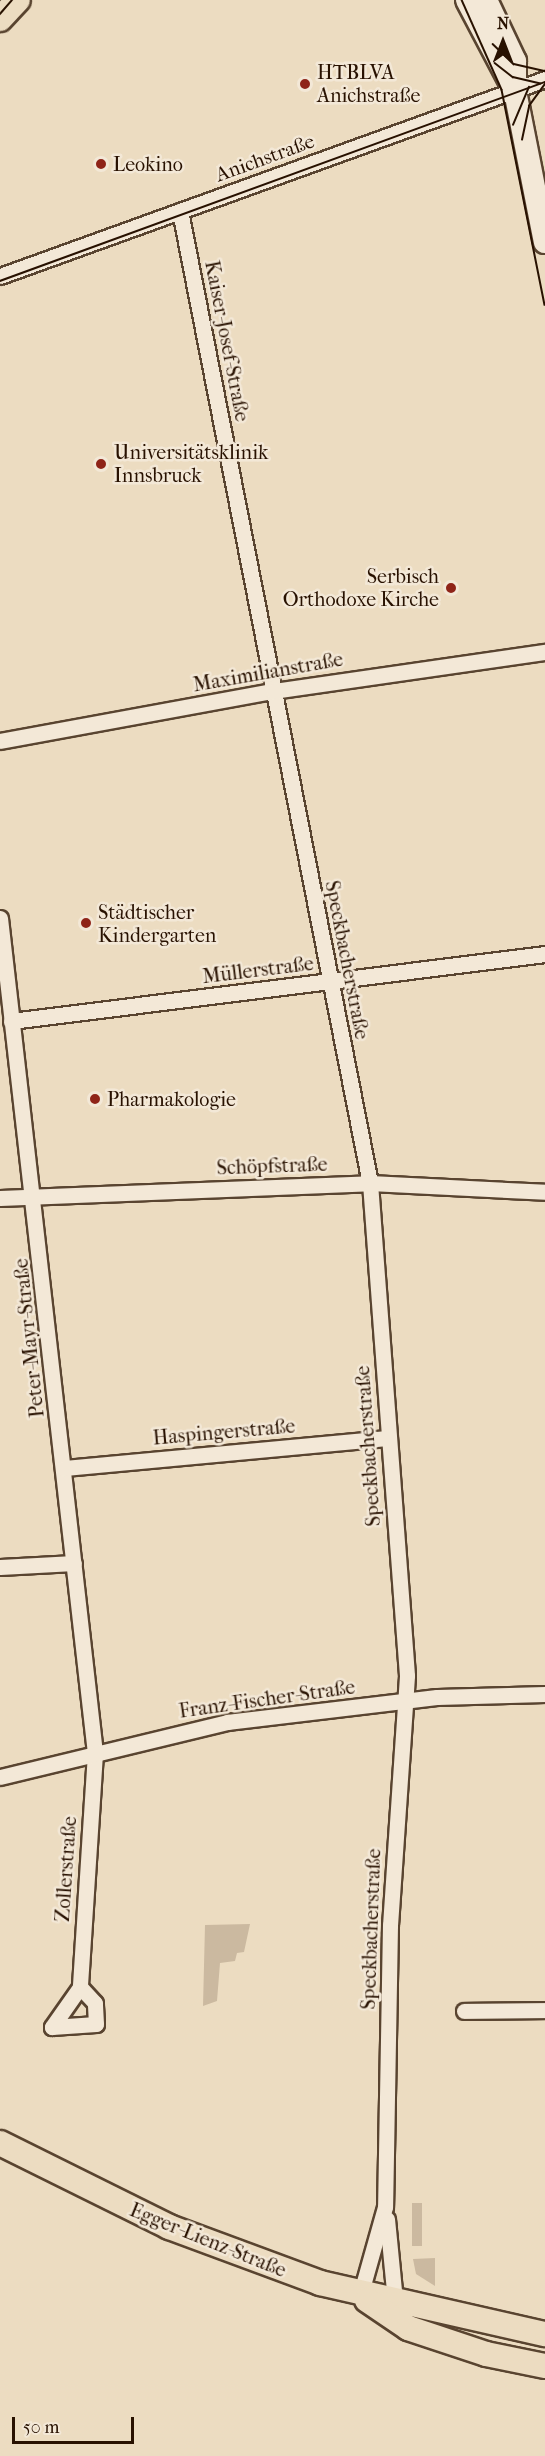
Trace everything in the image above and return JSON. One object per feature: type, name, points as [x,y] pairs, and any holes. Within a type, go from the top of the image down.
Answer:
[{"type":"main road","points":[[0,19],[18,0]]},
{"type":"main road","name":"Egger-Lienz-Straße","points":[[0,2144],[58,2177]]},
{"type":"main road","name":"Egger-Lienz-Straße","points":[[0,2158],[58,2177],[199,2239],[360,2296],[395,2301],[545,2334]]},
{"type":"main road","name":"Egger-Lienz-Straße","points":[[360,2296],[408,2328],[519,2361],[545,2366]]},
{"type":"main road","points":[[519,2361],[523,2341],[545,2334]]},
{"type":"street","points":[[467,0],[515,91]]},
{"type":"street","points":[[486,0],[515,61],[515,91],[545,242]]},
{"type":"street","name":"Anichstraße","points":[[0,276],[545,79]]},
{"type":"street","name":"Kaiser-Josef-Straße","points":[[180,211],[273,691]]},
{"type":"street","name":"Maximilianstraße","points":[[0,741],[273,691],[545,652]]},
{"type":"street","name":"Speckbacherstraße","points":[[273,691],[370,1183],[405,1701],[390,1925],[385,2207],[395,2301]]},
{"type":"street","name":"Peter-Mayr-Straße","points":[[0,918],[34,1197],[95,1753]]},
{"type":"street","name":"Müllerstraße","points":[[11,1021],[545,954]]},
{"type":"street","name":"Schöpfstraße","points":[[0,1198],[370,1183],[545,1192]]},
{"type":"street","name":"Haspingerstraße","points":[[64,1468],[388,1438]]},
{"type":"street","points":[[0,1567],[74,1563]]},
{"type":"street","name":"Franz-Fischer-Straße","points":[[0,1777],[227,1722],[405,1701],[545,1694]]},
{"type":"street","name":"Zollerstraße","points":[[80,1987],[95,1753]]},
{"type":"street","points":[[464,2011],[545,2010]]},
{"type":"street","name":"Speckbacherstraße","points":[[360,2296],[385,2207]]},
{"type":"shaded area","points":[[250,1924],[244,1952],[237,1953],[235,1961],[220,1963],[217,2001],[203,2006],[205,1925]]},
{"type":"shaded area","points":[[412,2203],[422,2203],[422,2246],[412,2246]]},
{"type":"shaded area","points":[[435,2258],[435,2286],[416,2274],[413,2259]]},
{"type":"tram line","points":[[0,14],[12,0]]},
{"type":"tram line","points":[[462,0],[502,90],[545,305]]},
{"type":"tram line","points":[[493,44],[514,64],[545,71]]},
{"type":"tram line","points":[[495,63],[513,77],[540,83]]},
{"type":"tram line","points":[[0,281],[545,82]]},
{"type":"tram line","points":[[522,140],[529,106],[545,84]]},
{"type":"tram line","points":[[513,125],[529,87]]},
{"type":"place","name":"HTBLVA Anichstraße","points":[[305,84]]},
{"type":"place","name":"Leokino","points":[[101,164]]},
{"type":"place","name":"Universitätsklinik Innsbruck","points":[[101,464]]},
{"type":"place","name":"Serbisch Orthodoxe Kirche","points":[[451,588]]},
{"type":"place","name":"Städtischer Kindergarten","points":[[86,923]]},
{"type":"place","name":"Pharmakologie","points":[[95,1099]]}]
